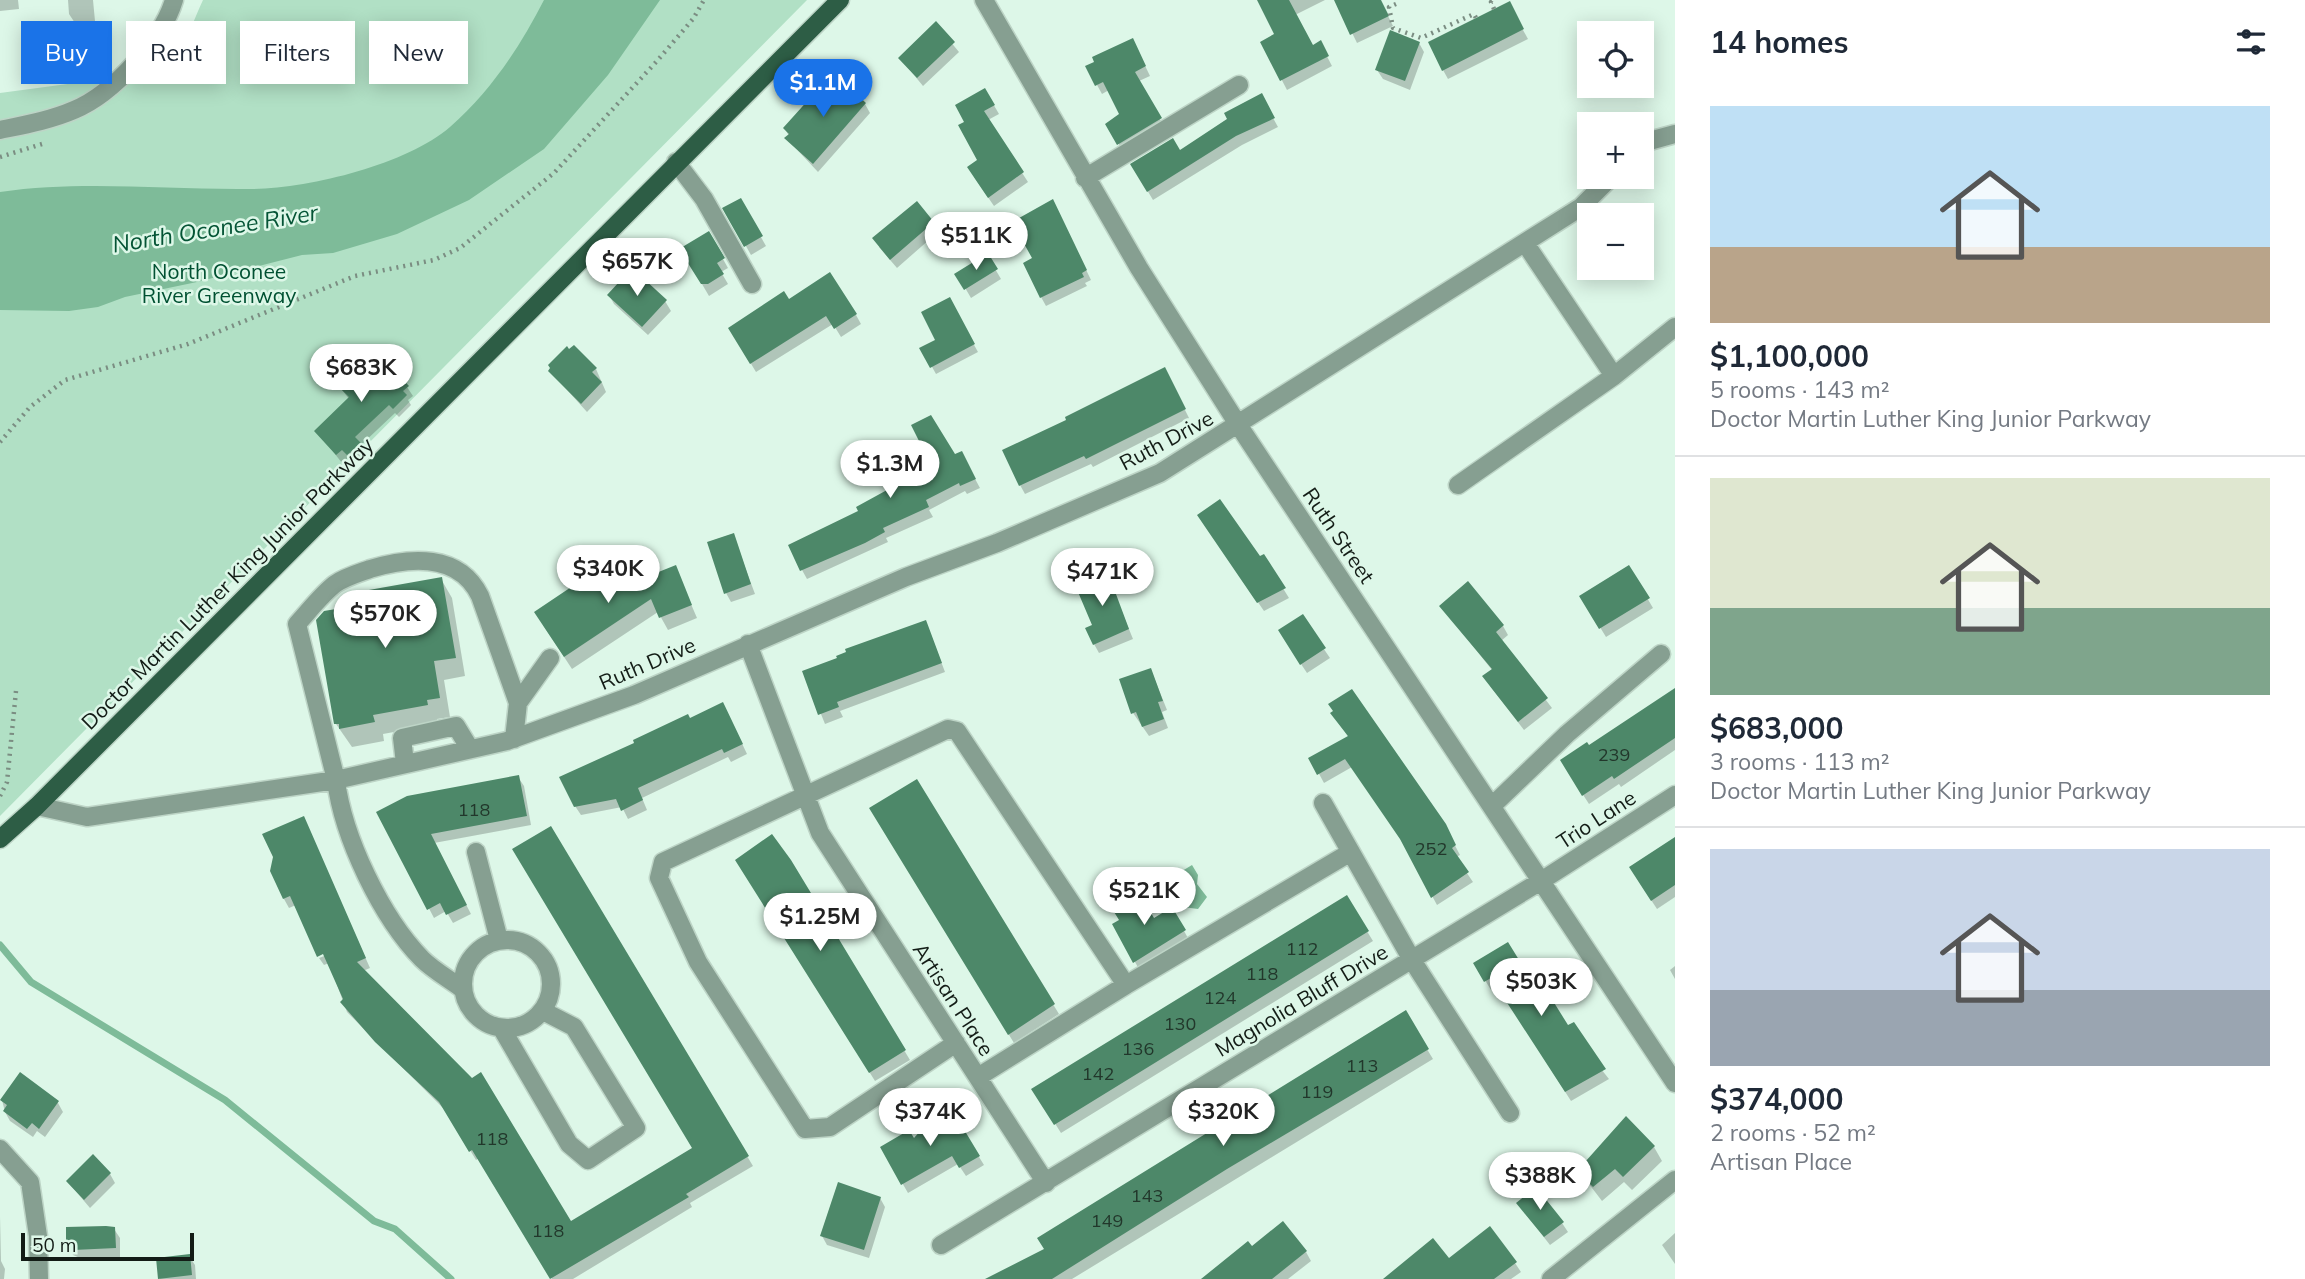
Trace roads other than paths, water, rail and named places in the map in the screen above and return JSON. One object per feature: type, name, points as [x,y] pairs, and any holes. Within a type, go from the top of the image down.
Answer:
[{"type":"main road","name":"Doctor Martin Luther King Junior Parkway","points":[[0,839],[37,806],[840,0]]},
{"type":"street","points":[[0,130],[76,110],[131,69],[152,43],[174,0]]},
{"type":"street","name":"Ruth Street","points":[[984,0],[1085,178],[1239,426],[1675,1083]]},
{"type":"street","points":[[1085,178],[1239,85]]},
{"type":"street","points":[[1654,140],[1675,134]]},
{"type":"street","points":[[676,162],[704,199],[752,284]]},
{"type":"street","name":"Ruth Drive","points":[[37,806],[86,817],[336,779],[514,739],[634,695],[748,644],[1160,473],[1239,426],[1581,207],[1599,189]]},
{"type":"street","points":[[1525,243],[1614,376]]},
{"type":"street","points":[[1458,485],[1614,376],[1675,327]]},
{"type":"street","points":[[461,988],[473,953],[487,943],[510,938],[538,951],[552,977],[550,999],[543,1011],[526,1025],[502,1029],[478,1019],[461,988],[423,959],[386,912],[346,824],[298,624],[335,584],[356,574],[395,562],[416,560],[439,561],[460,572],[474,584],[480,596],[517,702],[514,739]]},
{"type":"street","name":"Artisan Place","points":[[748,644],[820,833],[1046,1182]]},
{"type":"street","points":[[1492,806],[1567,734],[1661,654]]},
{"type":"street","points":[[517,702],[550,658]]},
{"type":"street","points":[[405,763],[402,738],[456,726],[470,748]]},
{"type":"street","points":[[956,1043],[830,1127],[805,1129],[698,962],[659,878],[663,862],[948,729],[957,731],[1126,985]]},
{"type":"street","name":"Trio Lane","points":[[1541,881],[1675,795]]},
{"type":"street","points":[[1323,803],[1412,960],[1510,1113]]},
{"type":"street","points":[[476,852],[499,940]]},
{"type":"street","points":[[978,1077],[1126,985],[1351,852]]},
{"type":"street","name":"Magnolia Bluff Drive","points":[[941,1245],[1541,881]]},
{"type":"street","points":[[502,1029],[569,1144],[588,1160],[636,1128],[574,1027],[543,1011]]},
{"type":"street","points":[[0,1149],[30,1182],[38,1236],[40,1279]]},
{"type":"street","points":[[1551,1279],[1675,1180]]},
{"type":"water","name":"North Oconee River","points":[[544,0],[660,0],[608,75],[544,149],[469,200],[397,234],[333,253],[302,255],[125,297],[98,307],[69,311],[0,310],[0,192],[93,186],[272,188],[326,179],[382,163],[431,141],[465,113],[503,68]]},
{"type":"water","points":[[1192,865],[1198,875],[1197,884],[1207,897],[1198,909],[1183,907],[1177,895],[1165,899],[1158,896],[1156,892],[1164,882]]},
{"type":"waterway","points":[[0,945],[31,982],[225,1100],[374,1221],[395,1229],[451,1279]]},
{"type":"park label","name":"North Oconee River Greenway","points":[[219,283]]}]
